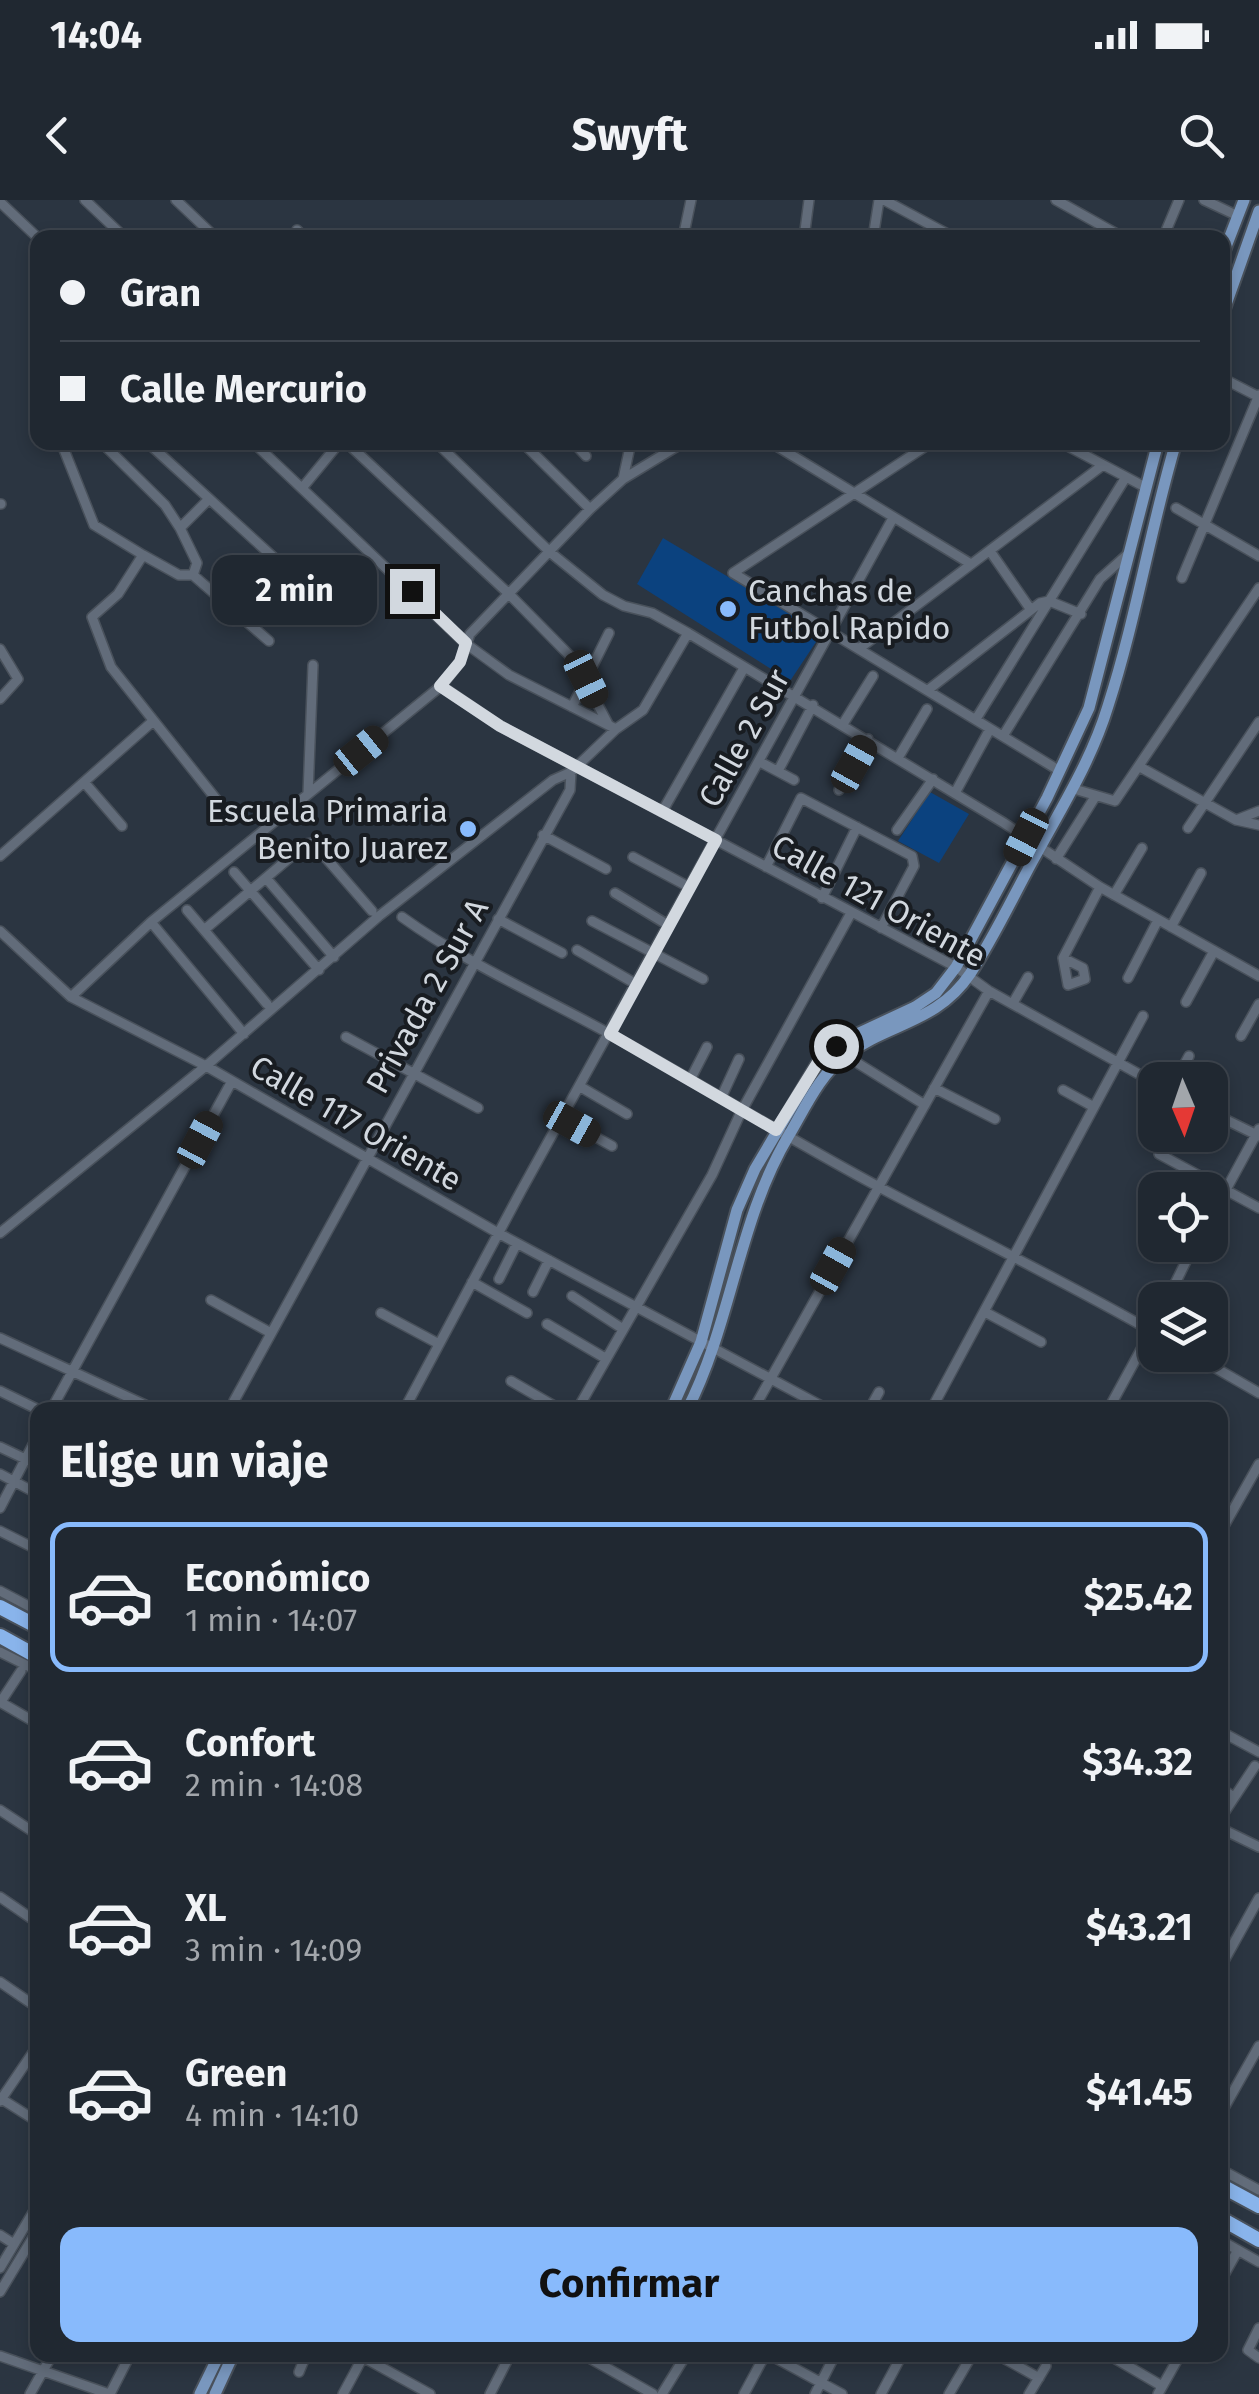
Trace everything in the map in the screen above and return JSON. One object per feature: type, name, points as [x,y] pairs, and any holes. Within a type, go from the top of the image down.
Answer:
[{"type":"highway","points":[[0,1607],[30,1623]]},
{"type":"highway","points":[[0,1636],[30,1652]]},
{"type":"highway","points":[[1228,2189],[1259,2206]]},
{"type":"highway","points":[[1228,2223],[1259,2240]]},
{"type":"main road","points":[[1230,237],[1244,200]]},
{"type":"main road","points":[[1230,295],[1259,211]]},
{"type":"main road","points":[[691,1402],[714,1350],[752,1215],[782,1133],[817,1064],[836,1046],[936,993],[956,967],[1060,772],[1089,708],[1156,450]]},
{"type":"main road","points":[[674,1402],[700,1342],[737,1210],[754,1168],[827,1072],[844,1056],[924,1017],[943,1004],[969,976],[1074,789],[1107,710],[1174,450]]},
{"type":"main road","points":[[200,2394],[216,2362]]},
{"type":"main road","points":[[215,2394],[231,2362]]},
{"type":"street","points":[[85,200],[117,230]]},
{"type":"street","points":[[176,200],[208,230]]},
{"type":"street","points":[[685,230],[692,200]]},
{"type":"street","points":[[805,230],[809,200]]},
{"type":"street","points":[[1056,200],[1110,230]]},
{"type":"street","points":[[1166,230],[1179,200]]},
{"type":"street","points":[[1204,200],[1238,216]]},
{"type":"street","points":[[876,230],[885,201],[940,230]]},
{"type":"street","points":[[0,202],[30,230]]},
{"type":"street","points":[[1182,578],[1259,396],[1230,382]]},
{"type":"street","points":[[64,450],[94,525],[179,575],[193,575],[268,641]]},
{"type":"street","points":[[109,450],[165,505],[197,563],[193,575]]},
{"type":"street","points":[[155,450],[294,576]]},
{"type":"street","points":[[263,450],[466,643],[509,675],[612,727]]},
{"type":"street","points":[[303,487],[336,450]]},
{"type":"street","points":[[352,450],[508,592],[575,661],[612,727]]},
{"type":"street","points":[[444,450],[552,553],[603,595],[624,606],[652,613],[688,632],[956,793],[1100,887],[1259,976]]},
{"type":"street","points":[[530,450],[590,509]]},
{"type":"street","points":[[580,450],[586,456]]},
{"type":"street","points":[[623,480],[629,450]]},
{"type":"street","points":[[71,996],[151,922],[440,686],[460,662],[466,643],[508,592],[623,480],[671,450]]},
{"type":"street","points":[[783,450],[972,564]]},
{"type":"street","points":[[920,450],[733,572],[1060,772]]},
{"type":"street","points":[[1083,450],[1145,487]]},
{"type":"street","points":[[860,648],[1103,465]]},
{"type":"street","points":[[976,719],[1126,478]]},
{"type":"street","points":[[180,528],[208,500]]},
{"type":"street","points":[[1176,508],[1259,556]]},
{"type":"street","name":"Calle 2 Sur","points":[[411,1402],[498,1233],[892,518]]},
{"type":"street","points":[[990,551],[1038,620]]},
{"type":"street","points":[[1003,736],[1100,580],[1128,553]]},
{"type":"street","points":[[142,555],[118,594],[92,616],[111,667],[216,798]]},
{"type":"street","points":[[1074,789],[1112,802],[1140,768],[1259,588]]},
{"type":"street","points":[[928,690],[1030,609],[1050,601],[1080,614]]},
{"type":"street","points":[[0,1232],[206,1066],[456,853],[553,780],[574,769],[612,727],[643,710],[688,632]]},
{"type":"street","points":[[572,706],[610,633]]},
{"type":"street","points":[[0,649],[18,678],[0,699]]},
{"type":"street","points":[[308,794],[313,665]]},
{"type":"street","points":[[662,812],[744,668]]},
{"type":"street","points":[[844,724],[873,676]]},
{"type":"street","name":"Calle 121 Oriente","points":[[440,686],[574,769],[956,967],[988,991],[1138,1073]]},
{"type":"street","points":[[778,771],[812,705]]},
{"type":"street","points":[[898,758],[926,710]]},
{"type":"street","points":[[0,856],[152,722]]},
{"type":"street","points":[[1188,828],[1259,722]]},
{"type":"street","points":[[956,793],[990,729]]},
{"type":"street","points":[[839,790],[868,739]]},
{"type":"street","points":[[760,762],[794,780]]},
{"type":"street","points":[[1140,768],[1236,820],[1259,825]]},
{"type":"street","name":"Privada 2 Sur A","points":[[234,1401],[570,790],[574,769]]},
{"type":"street","points":[[897,830],[933,779]]},
{"type":"street","points":[[84,782],[122,826]]},
{"type":"street","points":[[1056,859],[1094,797]]},
{"type":"street","points":[[766,867],[801,798],[857,827],[915,860],[881,928]]},
{"type":"street","points":[[1236,820],[1259,811]]},
{"type":"street","points":[[822,898],[857,827]]},
{"type":"street","points":[[544,835],[606,869]]},
{"type":"street","points":[[204,930],[306,844],[313,843],[372,911]]},
{"type":"street","points":[[1114,895],[1142,848]]},
{"type":"street","points":[[632,857],[689,887]]},
{"type":"street","points":[[234,872],[319,970]]},
{"type":"street","points":[[1171,928],[1202,874]]},
{"type":"street","points":[[266,878],[334,958]]},
{"type":"street","points":[[1063,958],[1100,887]]},
{"type":"street","points":[[615,893],[668,925]]},
{"type":"street","points":[[187,910],[267,1004]]},
{"type":"street","points":[[581,1402],[712,1175],[741,1112],[851,913]]},
{"type":"street","points":[[402,917],[741,1112],[1138,1321]]},
{"type":"street","points":[[498,918],[562,953]]},
{"type":"street","points":[[1128,978],[1158,920]]},
{"type":"street","points":[[151,922],[244,1034]]},
{"type":"street","points":[[592,922],[703,979]]},
{"type":"street","name":"Calle 117 Oriente","points":[[0,931],[71,996],[206,1066],[498,1233],[814,1402]]},
{"type":"street","points":[[577,950],[636,984]]},
{"type":"street","points":[[1186,1002],[1214,951]]},
{"type":"street","points":[[1012,1003],[1028,977]]},
{"type":"street","points":[[757,1402],[988,991]]},
{"type":"street","points":[[1241,1036],[1259,1004]]},
{"type":"street","points":[[934,1402],[1144,1016]]},
{"type":"street","points":[[346,1037],[478,1108]]},
{"type":"street","points":[[690,1080],[707,1047]]},
{"type":"street","points":[[1186,1062],[1189,1056]]},
{"type":"street","points":[[721,1098],[739,1059]]},
{"type":"street","points":[[859,1064],[924,1105]]},
{"type":"street","points":[[55,1402],[232,1081]]},
{"type":"street","points":[[579,1086],[627,1114]]},
{"type":"street","points":[[934,1088],[995,1118]]},
{"type":"street","points":[[1063,1090],[1094,1107]]},
{"type":"street","points":[[561,1118],[612,1146]]},
{"type":"street","points":[[1228,1120],[1258,1133],[1228,1186]]},
{"type":"street","points":[[1159,1154],[1192,1172]]},
{"type":"street","points":[[1228,1191],[1259,1208]]},
{"type":"street","points":[[499,1279],[517,1243]]},
{"type":"street","points":[[533,1292],[549,1260]]},
{"type":"street","points":[[472,1282],[527,1313]]},
{"type":"street","points":[[572,1296],[623,1328]]},
{"type":"street","points":[[211,1300],[271,1333]]},
{"type":"street","points":[[985,1312],[1042,1342]]},
{"type":"street","points":[[381,1313],[439,1344]]},
{"type":"street","points":[[547,1324],[604,1358]]},
{"type":"street","points":[[0,1338],[139,1402]]},
{"type":"street","points":[[1113,1402],[1138,1357]]},
{"type":"street","points":[[1223,1372],[1259,1393]]},
{"type":"street","points":[[511,1381],[546,1402]]},
{"type":"street","points":[[0,1392],[30,1406]]},
{"type":"street","points":[[873,1402],[879,1392]]},
{"type":"street","points":[[0,1448],[30,1461]]},
{"type":"street","points":[[0,1508],[30,1450]]},
{"type":"street","points":[[1228,1519],[1259,1464]]},
{"type":"street","points":[[0,1474],[30,1490]]},
{"type":"street","points":[[0,1531],[30,1546]]},
{"type":"street","points":[[0,1591],[30,1607]]},
{"type":"street","points":[[0,1652],[30,1667]]},
{"type":"street","points":[[21,1671],[0,1703],[30,1720]]},
{"type":"street","points":[[1228,1735],[1259,1752]]},
{"type":"street","points":[[1228,1806],[1255,1766]]},
{"type":"street","points":[[1228,1793],[1234,1797]]},
{"type":"street","points":[[0,1810],[30,1830]]},
{"type":"street","points":[[1228,1832],[1259,1847]]},
{"type":"street","points":[[0,1897],[30,1918]]},
{"type":"street","points":[[1228,1954],[1259,1898]]},
{"type":"street","points":[[0,1982],[30,2003]]},
{"type":"street","points":[[1228,2101],[1259,2046]]},
{"type":"street","points":[[30,2056],[0,2099],[30,2117]]},
{"type":"street","points":[[1228,2173],[1259,2190]]},
{"type":"street","points":[[0,2268],[30,2217]]},
{"type":"street","points":[[0,2235],[14,2244]]},
{"type":"street","points":[[0,2292],[30,2241]]},
{"type":"street","points":[[1228,2244],[1259,2262]]},
{"type":"street","points":[[24,2250],[30,2252]]},
{"type":"street","points":[[1228,2268],[1238,2250]]},
{"type":"street","points":[[1259,2328],[1248,2350],[1259,2358]]},
{"type":"street","points":[[0,2356],[110,2394],[126,2362]]},
{"type":"street","points":[[30,2394],[48,2362]]},
{"type":"street","points":[[300,2372],[304,2362]]},
{"type":"street","points":[[343,2394],[359,2362]]},
{"type":"street","points":[[374,2362],[430,2394]]},
{"type":"street","points":[[490,2394],[506,2362]]},
{"type":"street","points":[[596,2362],[653,2394]]},
{"type":"street","points":[[662,2394],[682,2362]]},
{"type":"street","points":[[744,2394],[764,2362]]},
{"type":"street","points":[[782,2362],[842,2394]]},
{"type":"street","points":[[815,2394],[832,2362]]},
{"type":"street","points":[[881,2394],[898,2362]]},
{"type":"street","points":[[950,2394],[968,2362]]},
{"type":"street","points":[[1010,2362],[1039,2378]]},
{"type":"street","points":[[1121,2362],[1160,2390],[1176,2362]]},
{"type":"street","points":[[1029,2394],[1046,2366]]},
{"type":"shaded area","name":"Canchas de Futbol Rapido","points":[[663,538],[822,633],[790,681],[637,584]]},
{"type":"shaded area","points":[[930,792],[969,814],[939,863],[898,841]]},
{"type":"place","name":"Canchas de Futbol Rapido","points":[[728,609]]},
{"type":"place","name":"Escuela Primaria Benito Juarez","points":[[468,829]]},
{"type":"route","points":[[412,591],[466,643],[460,662],[440,686],[500,726],[716,840],[610,1034],[776,1130],[817,1064],[836,1046]]}]
